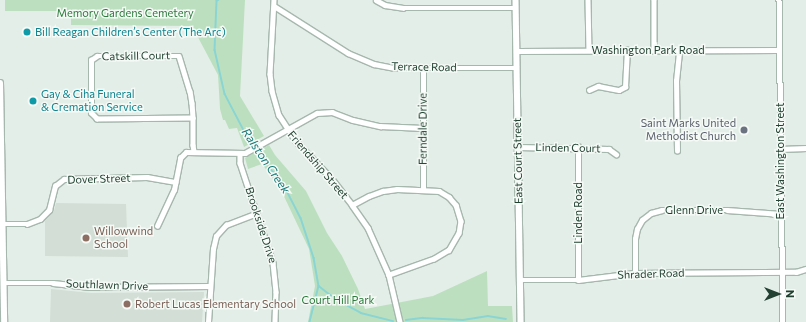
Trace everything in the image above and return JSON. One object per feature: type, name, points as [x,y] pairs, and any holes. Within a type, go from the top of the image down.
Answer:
[{"type":"main road","points":[[0,83],[1,224],[4,322]]},
{"type":"street","name":"Friendship Street","points":[[274,0],[270,80],[276,105],[287,129],[299,145],[332,179],[368,228],[389,275],[400,322]]},
{"type":"street","points":[[376,0],[385,5],[403,8],[516,8]]},
{"type":"street","name":"East Court Street","points":[[516,0],[520,322]]},
{"type":"street","points":[[588,0],[589,50]]},
{"type":"street","points":[[654,0],[654,50]]},
{"type":"street","name":"East Washington Street","points":[[779,0],[780,214],[783,322]]},
{"type":"street","name":"Terrace Road","points":[[274,6],[361,59],[390,67],[517,68]]},
{"type":"street","points":[[589,90],[598,86],[619,90],[625,87],[627,50]]},
{"type":"street","points":[[677,151],[676,81],[679,50]]},
{"type":"street","name":"Washington Park Road","points":[[517,51],[779,50]]},
{"type":"street","name":"Catskill Court","points":[[193,118],[97,119],[91,112],[91,60],[97,56],[179,56],[190,92],[193,118],[194,151]]},
{"type":"street","name":"Ferndale Drive","points":[[423,68],[423,190]]},
{"type":"street","points":[[157,226],[174,190],[180,158],[183,153],[194,151],[240,153],[250,151],[313,115],[329,112],[353,120],[380,126],[423,128]]},
{"type":"street","name":"Linden Court","points":[[518,147],[578,147],[609,149],[616,154]]},
{"type":"street","name":"Linden Road","points":[[578,147],[578,280]]},
{"type":"street","points":[[780,149],[806,148]]},
{"type":"street","name":"Brookside Drive","points":[[240,153],[240,163],[274,263],[276,292],[274,322]]},
{"type":"street","name":"Dover Street","points":[[1,224],[27,224],[40,219],[49,210],[55,186],[64,179],[147,178],[176,182]]},
{"type":"street","points":[[352,205],[383,191],[439,191],[452,199],[460,213],[459,233],[453,244],[443,255],[389,275]]},
{"type":"street","name":"Glenn Drive","points":[[635,273],[635,235],[642,220],[651,213],[662,210],[727,210],[780,214]]},
{"type":"street","points":[[208,322],[213,243],[217,234],[230,223],[257,213]]},
{"type":"street","name":"Shrader Road","points":[[520,280],[578,280],[635,273],[796,272],[806,269]]},
{"type":"street","name":"Southlawn Drive","points":[[3,283],[53,283],[90,287],[210,286]]},
{"type":"shaded area","name":"Willowwind School","points":[[56,203],[126,204],[128,257],[45,256],[45,221],[54,211]]},
{"type":"shaded area","name":"Robert Lucas Elementary School","points":[[51,289],[91,293],[204,292],[202,322],[50,322]]},
{"type":"green space","name":"Memory Gardens Cemetery","points":[[5,0],[245,0],[240,96],[264,136],[244,147],[237,128],[229,129],[225,120],[223,120],[220,109],[218,75],[192,26],[71,25],[71,11],[5,11]]},
{"type":"green space","name":"Court Hill Park","points":[[269,145],[275,155],[306,191],[327,233],[342,256],[358,289],[365,309],[433,296],[487,271],[488,306],[512,306],[513,322],[308,322],[315,286],[309,249],[280,188],[262,164],[248,169],[245,158]]},
{"type":"waterway","name":"Ralston Creek","points":[[219,0],[217,1],[215,50],[225,94],[248,138],[264,161],[284,185],[301,218],[314,258],[319,286],[310,322]]},
{"type":"waterway","points":[[319,286],[337,300],[361,313],[393,321]]},
{"type":"waterway","points":[[406,320],[423,318],[463,320],[488,316],[506,319]]},
{"type":"place","name":"Bill Reagan Children’s Center (The Arc)","points":[[27,32]]},
{"type":"place","name":"Gay & Ciha Funeral & Cremation Service","points":[[33,101]]},
{"type":"place","name":"Saint Marks United Methodist Church","points":[[744,130]]},
{"type":"place","name":"Willowwind School","points":[[86,238]]},
{"type":"place","name":"Robert Lucas Elementary School","points":[[127,304]]}]
